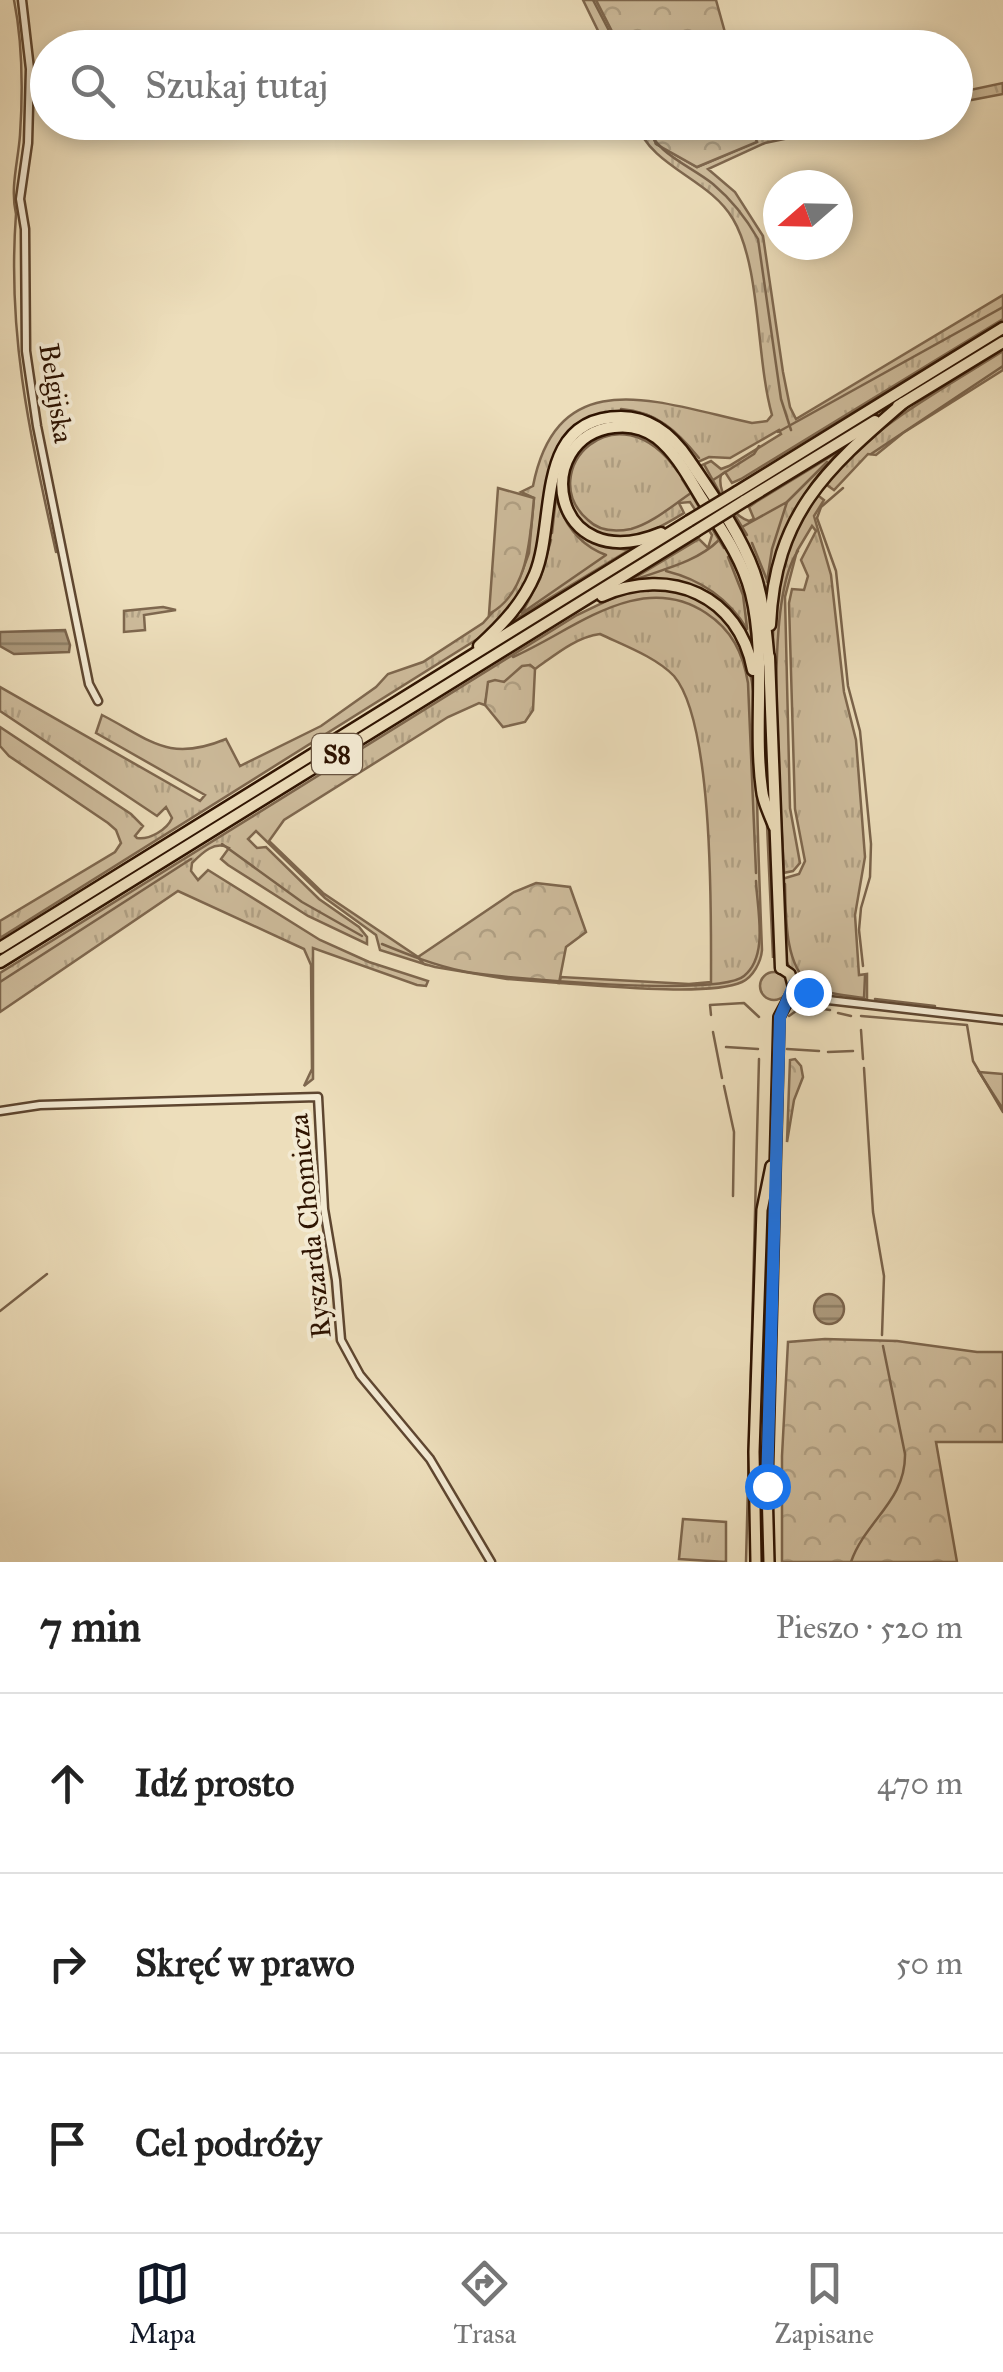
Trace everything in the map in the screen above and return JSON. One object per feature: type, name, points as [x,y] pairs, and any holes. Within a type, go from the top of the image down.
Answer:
[{"type":"highway","name":"S8","points":[[0,948],[455,666],[692,526],[1003,328]]},
{"type":"highway","name":"S8","points":[[740,496],[1003,342]]},
{"type":"highway","points":[[769,662],[773,589],[790,532],[821,478],[903,403]]},
{"type":"highway","points":[[455,666],[502,624],[534,575],[551,477],[567,442],[592,424],[622,417],[648,422],[673,440],[741,544],[762,600],[769,662],[781,968]]},
{"type":"highway","points":[[692,526],[637,543],[617,544],[592,537],[573,519],[564,500],[562,476],[570,456],[586,437],[605,428],[620,426],[650,433],[676,458],[727,538],[746,578],[756,624],[762,794],[774,826]]},
{"type":"highway","name":"S8","points":[[0,962],[514,645],[692,526]]},
{"type":"highway","points":[[514,645],[612,592],[639,584],[680,587],[715,604],[740,633],[752,662],[758,703]]},
{"type":"main road","points":[[768,1562],[780,1017],[794,984],[790,974],[781,968]]},
{"type":"main road","points":[[756,1562],[754,1452],[762,1210],[776,1144]]},
{"type":"street","name":"Belgijska","points":[[22,0],[30,70],[28,143],[20,200],[25,229],[25,340],[37,426],[89,684],[98,702]]},
{"type":"street","points":[[794,984],[828,1000]]},
{"type":"street","points":[[788,1000],[828,1000],[1003,1020]]},
{"type":"street","name":"Ryszarda Chomicza","points":[[0,1111],[40,1105],[318,1097],[324,1209],[336,1280],[340,1340],[360,1375],[435,1466],[491,1562]]},
{"type":"green space","points":[[583,0],[596,0],[611,30],[598,30]]},
{"type":"green space","points":[[596,0],[716,0],[724,30],[611,30]]},
{"type":"green space","points":[[1003,83],[1003,94],[973,100],[973,89]]},
{"type":"green space","points":[[646,140],[654,140],[697,167],[756,140],[779,140],[708,169],[735,192],[763,236],[763,260],[767,260],[783,372],[796,419],[1003,295],[1003,319],[741,479],[732,483],[725,472],[721,475],[721,488],[728,502],[749,521],[754,519],[749,507],[843,449],[814,481],[792,517],[767,599],[752,553],[700,466],[711,461],[721,469],[729,466],[781,434],[779,430],[730,458],[709,457],[698,462],[672,430],[646,415],[614,412],[584,422],[561,444],[553,458],[537,551],[525,584],[487,633],[0,938],[0,921],[115,852],[121,843],[108,823],[9,756],[0,746],[0,727],[131,814],[143,826],[137,838],[157,833],[172,818],[166,807],[157,816],[0,711],[0,687],[200,801],[205,795],[96,733],[102,715],[147,740],[174,749],[206,746],[226,739],[240,766],[321,726],[388,674],[423,662],[483,623],[515,587],[522,572],[529,553],[534,498],[521,492],[533,486],[546,446],[565,420],[590,405],[618,400],[650,401],[752,423],[767,421],[772,415],[749,262],[742,239],[723,205],[667,162]]},
{"type":"green space","points":[[654,140],[757,142],[697,167]]},
{"type":"green space","points":[[1003,351],[1003,370],[903,433],[876,455],[868,454],[834,490],[825,484],[888,425]]},
{"type":"green space","points":[[633,422],[659,433],[679,451],[731,535],[756,599],[734,545],[669,443]]},
{"type":"green space","points":[[603,424],[580,439],[565,462],[559,490],[566,517],[589,538],[629,550],[512,621],[531,592],[541,567],[565,454],[577,438]]},
{"type":"green space","points":[[621,430],[642,434],[672,458],[725,543],[746,590],[753,650],[730,618],[701,594],[666,582],[626,583],[699,539],[708,548],[712,535],[690,502],[679,503],[684,513],[662,526],[621,539],[602,537],[576,515],[569,498],[572,462],[582,447],[598,436]]},
{"type":"green space","points":[[498,488],[534,498],[529,546],[520,578],[502,605],[489,614]]},
{"type":"green space","points":[[818,495],[824,500],[814,516],[831,575],[844,692],[856,740],[865,857],[855,915],[859,975],[867,974],[867,999],[856,1000],[832,997],[809,987],[792,970],[783,944],[782,879],[799,874],[805,861],[795,809],[789,603],[792,589],[804,590],[808,576],[801,560],[816,531],[812,526],[797,551],[785,597],[790,808],[800,863],[793,871],[783,873],[777,828],[775,607],[785,559],[803,517]]},
{"type":"green space","points":[[665,589],[698,600],[725,620],[738,639],[751,676],[756,716],[762,950],[756,969],[746,980],[705,989],[559,983],[561,977],[711,982],[708,822],[697,734],[687,700],[667,669],[600,634],[574,643],[535,669],[530,665],[504,682],[489,682],[485,705],[479,703],[448,717],[284,820],[269,841],[323,893],[424,964],[380,950],[376,935],[325,898],[256,831],[248,839],[257,848],[266,847],[319,899],[359,927],[367,944],[308,916],[228,865],[221,859],[229,848],[214,847],[192,863],[191,871],[198,880],[208,870],[320,940],[369,962],[428,981],[426,986],[417,985],[313,948],[313,1079],[304,1086],[312,1069],[311,965],[304,949],[178,891],[0,1012],[0,973],[577,615],[625,592]]},
{"type":"green space","points":[[757,603],[762,627],[773,958]]},
{"type":"green space","points":[[163,607],[176,610],[144,615],[145,630],[124,632],[124,611]]},
{"type":"green space","points":[[522,666],[535,669],[533,710],[525,722],[503,727],[485,705],[488,682],[504,682]]},
{"type":"green space","points":[[536,883],[570,887],[586,932],[566,947],[559,983],[435,967],[418,957],[514,892]]},
{"type":"green space","points":[[774,972],[784,976],[788,986],[784,996],[774,1000],[764,996],[760,986],[764,976]]},
{"type":"green space","points":[[795,1059],[803,1077],[794,1100],[787,1142],[790,1060]]},
{"type":"green space","points":[[979,1072],[1003,1074],[1003,1109]]},
{"type":"green space","points":[[897,1341],[1003,1352],[1003,1442],[936,1442],[957,1562],[782,1562],[788,1342]]},
{"type":"green space","points":[[683,1519],[726,1522],[726,1562],[679,1559]]},
{"type":"shaded area","points":[[65,630],[69,652],[14,654],[0,646],[0,632]]},
{"type":"shaded area","points":[[829,1294],[839,1299],[844,1309],[839,1319],[829,1324],[819,1319],[814,1309],[819,1299]]},
{"type":"waterway","points":[[14,0],[22,84],[14,194],[18,343],[56,552]]},
{"type":"waterway","points":[[593,0],[609,30]]},
{"type":"waterway","points":[[655,140],[726,196],[758,239],[781,399],[791,430]]},
{"type":"waterway","points":[[778,432],[1003,307]]},
{"type":"waterway","points":[[871,454],[1003,366]]},
{"type":"waterway","points":[[621,409],[645,414],[665,424],[699,458]]},
{"type":"waterway","points":[[678,472],[654,447],[630,435],[608,436],[590,445],[576,461],[570,480],[574,501],[588,520],[614,530],[639,526],[691,493],[682,479]]},
{"type":"waterway","points":[[713,480],[754,454],[759,446]]},
{"type":"waterway","points":[[787,502],[827,462]]},
{"type":"waterway","points":[[705,466],[721,495]]},
{"type":"waterway","points":[[843,488],[821,507],[817,518],[836,571],[848,686],[860,731],[871,844],[870,877],[859,930],[863,966]]},
{"type":"waterway","points":[[692,495],[700,509]]},
{"type":"waterway","points":[[551,540],[540,579],[522,613],[606,555],[588,546],[574,532],[556,497],[552,533]]},
{"type":"waterway","points":[[742,527],[787,502],[772,549],[767,582]]},
{"type":"waterway","points":[[734,514],[747,535]]},
{"type":"waterway","points":[[710,525],[724,548]]},
{"type":"waterway","points":[[631,581],[689,560],[719,540]]},
{"type":"waterway","points":[[752,543],[767,580]]},
{"type":"waterway","points":[[784,871],[777,656],[787,576],[798,551]]},
{"type":"waterway","points":[[728,557],[743,595],[747,628]]},
{"type":"waterway","points":[[666,571],[713,592],[747,629]]},
{"type":"waterway","points":[[513,657],[583,620],[632,601],[681,601],[723,627],[735,643],[748,683],[756,873]]},
{"type":"waterway","points":[[222,844],[302,902],[362,936]]},
{"type":"waterway","points":[[0,982],[191,859]]},
{"type":"waterway","points":[[382,944],[441,966],[484,974],[655,986],[727,982],[744,976],[757,957],[760,932],[756,881]]},
{"type":"waterway","points":[[785,884],[788,937],[801,974],[821,990],[864,998],[865,976]]},
{"type":"waterway","points":[[875,999],[935,1006]]},
{"type":"waterway","points":[[711,1015],[710,1005],[744,1003],[759,1017]]},
{"type":"waterway","points":[[789,1016],[803,1006],[830,1010]]},
{"type":"waterway","points":[[838,1013],[851,1016]]},
{"type":"waterway","points":[[861,1016],[967,1025],[973,1061],[1003,1112]]},
{"type":"waterway","points":[[861,1030],[863,1059]]},
{"type":"waterway","points":[[713,1032],[722,1078]]},
{"type":"waterway","points":[[726,1047],[758,1049]]},
{"type":"waterway","points":[[787,1049],[819,1051]]},
{"type":"waterway","points":[[828,1052],[853,1051]]},
{"type":"waterway","points":[[746,1562],[759,1059]]},
{"type":"waterway","points":[[864,1068],[873,1212],[884,1276],[882,1335]]},
{"type":"waterway","points":[[724,1086],[734,1132],[733,1196]]},
{"type":"waterway","points":[[0,1311],[47,1274]]},
{"type":"waterway","points":[[851,1562],[865,1534],[892,1498],[904,1470],[905,1454],[883,1346]]},
{"type":"route","points":[[767,1486],[780,1017],[794,984],[808,992]]}]
